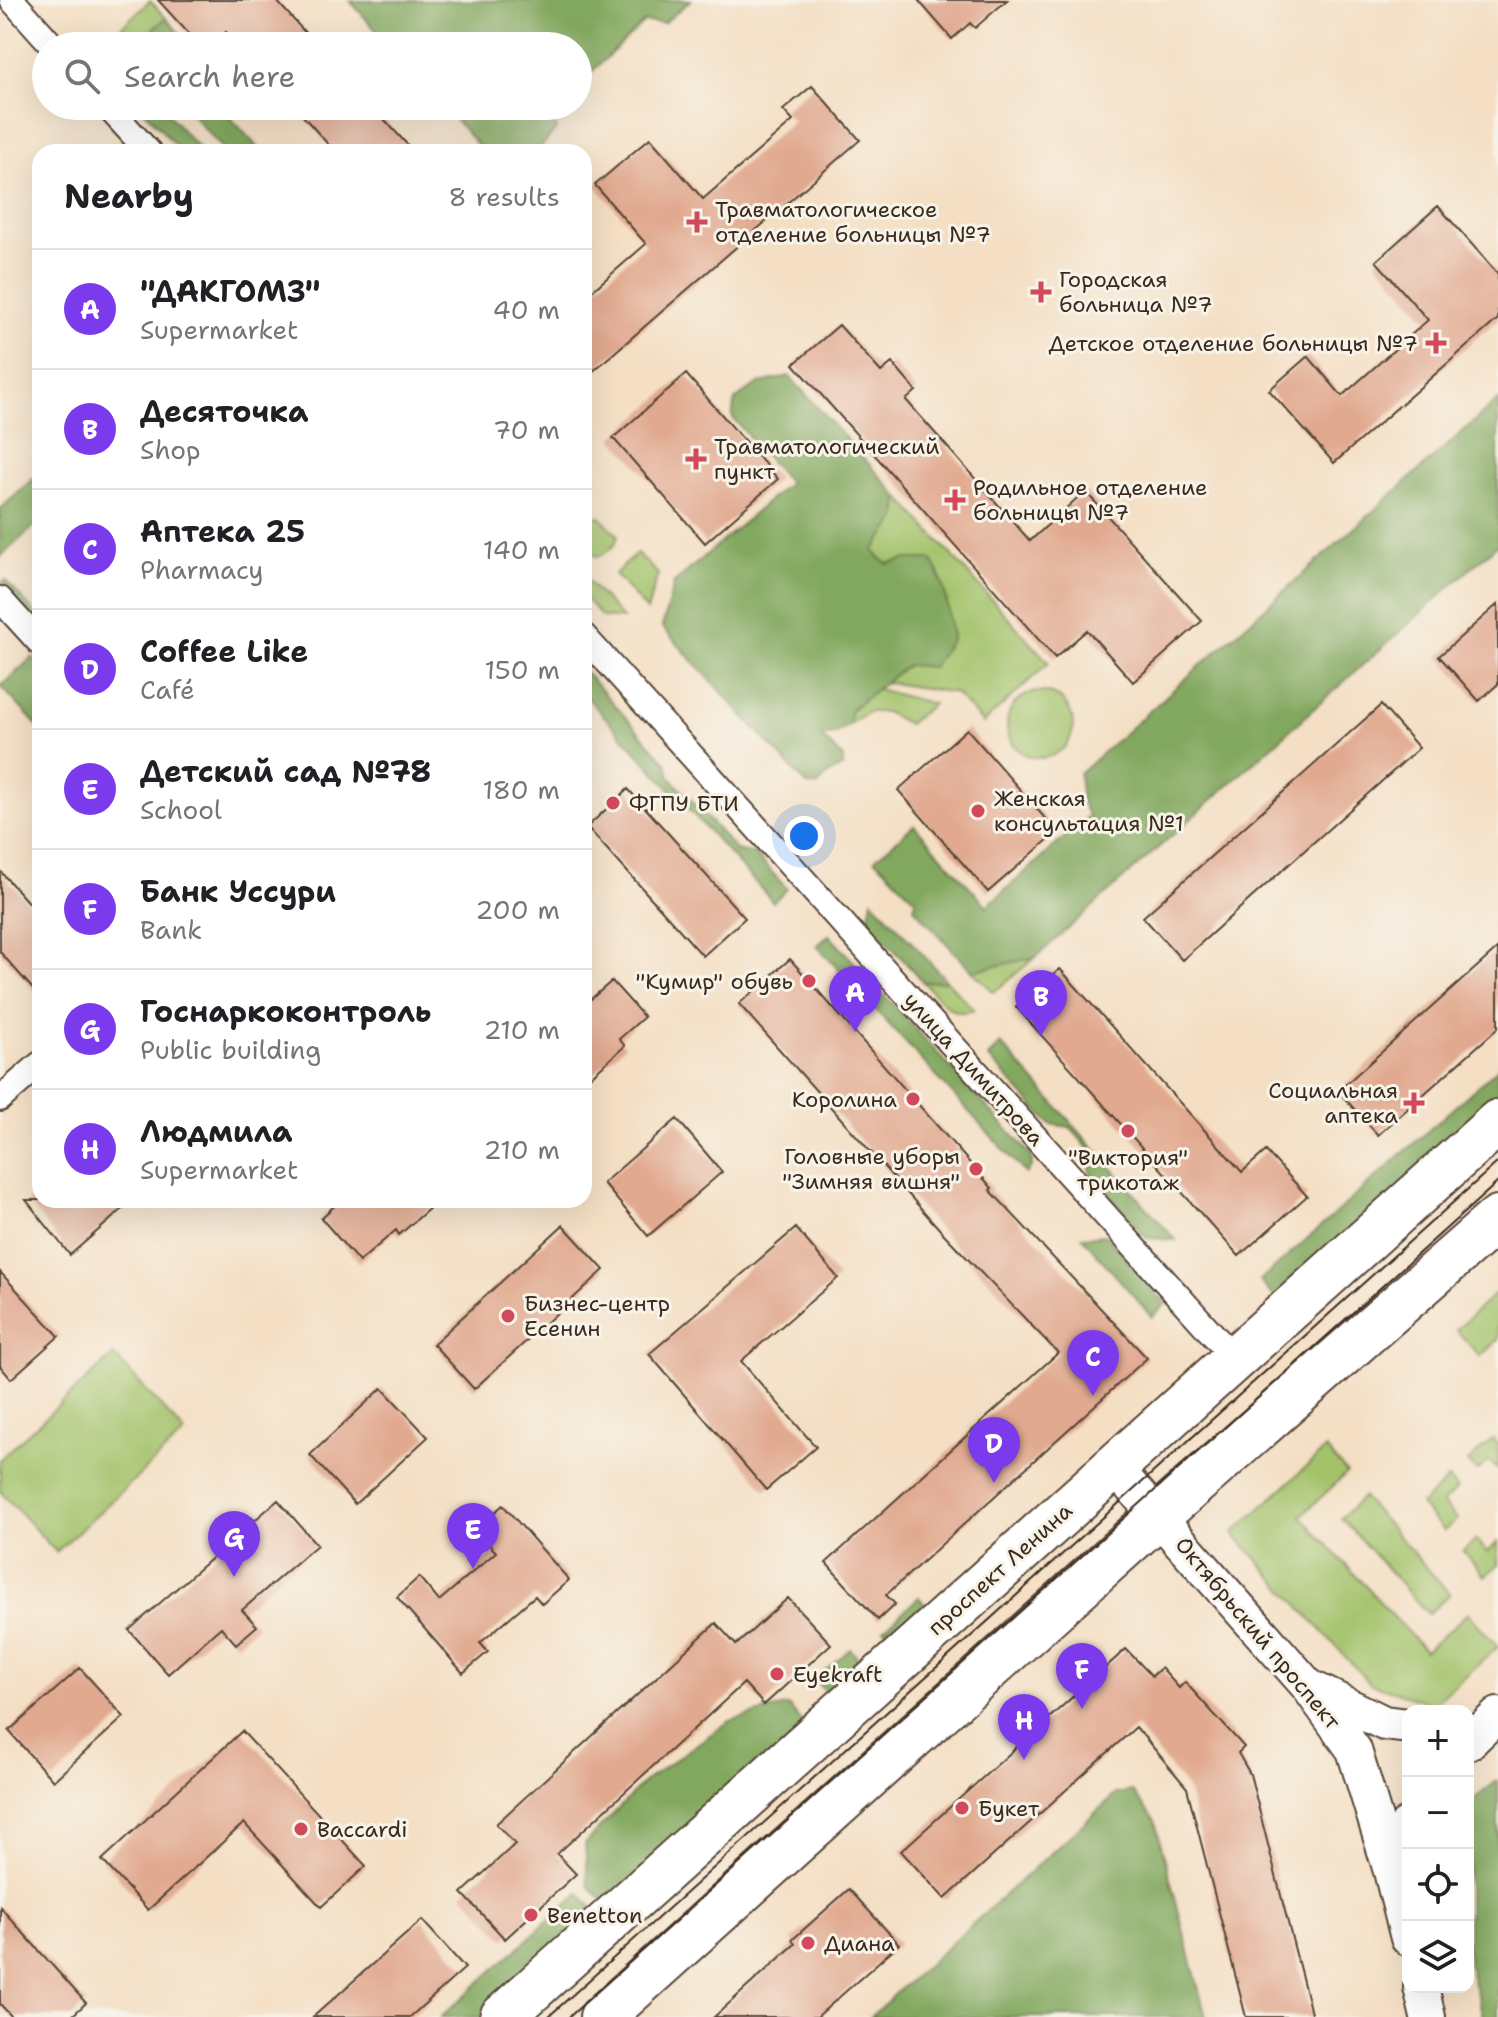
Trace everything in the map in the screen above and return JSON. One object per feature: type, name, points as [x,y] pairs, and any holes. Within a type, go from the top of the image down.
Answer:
[{"type":"highway","name":"проспект Ленина","points":[[502,2017],[1498,1122]]},
{"type":"highway","points":[[602,2017],[1158,1516],[1498,1218]]},
{"type":"street","points":[[12,0],[41,32]]},
{"type":"street","points":[[120,120],[142,144]]},
{"type":"street","points":[[0,599],[32,634]]},
{"type":"street","name":"улица Димитрова","points":[[592,645],[1235,1359]]},
{"type":"street","points":[[0,1099],[32,1071]]},
{"type":"street","name":"Октябрьский проспект","points":[[1114,1467],[1308,1686],[1354,1750],[1404,1921]]},
{"type":"street","points":[[1308,1686],[1384,1723],[1402,1725]]},
{"type":"street","points":[[1474,1720],[1498,1714]]},
{"type":"street","points":[[1474,1737],[1498,1714]]},
{"type":"street","points":[[1391,1871],[1402,1841]]},
{"type":"street","points":[[1422,1993],[1428,2017]]},
{"type":"green space","points":[[691,0],[664,23],[644,22],[592,72],[592,32],[378,32],[350,1]]},
{"type":"green space","points":[[150,1],[166,18],[150,32],[117,31]]},
{"type":"green space","points":[[166,18],[178,32],[150,32]]},
{"type":"green space","points":[[152,120],[173,120],[195,144],[174,144]]},
{"type":"green space","points":[[197,120],[233,120],[255,144],[219,144]]},
{"type":"green space","points":[[455,120],[553,120],[557,128],[544,144],[477,144]]},
{"type":"green space","points":[[789,376],[899,497],[897,518],[873,551],[887,564],[908,559],[931,559],[943,587],[952,638],[933,667],[907,665],[850,710],[850,724],[822,737],[843,758],[843,766],[817,786],[807,785],[662,627],[674,583],[789,483],[732,417],[735,400],[757,384]]},
{"type":"green space","points":[[1498,400],[1498,544],[1036,957],[972,971],[914,908],[916,900],[875,859],[914,825],[987,906],[1089,816],[1082,803],[1079,774]]},
{"type":"green space","points":[[32,480],[32,528],[0,557],[0,509]]},
{"type":"green space","points":[[899,497],[1049,663],[983,723],[955,693],[885,682],[952,638],[939,571],[908,559],[887,564],[873,551],[897,518]]},
{"type":"green space","points":[[599,516],[618,535],[611,549],[597,557],[592,552],[592,517]]},
{"type":"green space","points":[[637,553],[658,574],[647,611],[615,574]]},
{"type":"green space","points":[[5,580],[32,609],[32,629],[0,594],[0,585]]},
{"type":"green space","points":[[592,586],[623,619],[602,617],[592,606]]},
{"type":"green space","points":[[32,658],[32,720],[1,686]]},
{"type":"green space","points":[[592,680],[667,763],[670,777],[736,850],[755,854],[787,889],[773,902],[592,703]]},
{"type":"green space","points":[[877,689],[933,704],[908,724],[885,712],[868,712],[850,724],[850,711]]},
{"type":"green space","points":[[1040,692],[1063,702],[1073,725],[1063,748],[1040,758],[1017,748],[1007,725],[1017,702]]},
{"type":"green space","points":[[872,899],[947,981],[923,982],[868,921]]},
{"type":"green space","points":[[829,935],[1031,1155],[1032,1165],[1026,1174],[817,946]]},
{"type":"green space","points":[[1036,957],[994,992],[972,971]]},
{"type":"green space","points":[[947,981],[974,1010],[959,1012],[952,1009],[923,982]]},
{"type":"green space","points":[[1001,1044],[1176,1240],[1147,1238],[1090,1173],[1092,1153],[1070,1127],[1050,1124],[988,1057]]},
{"type":"green space","points":[[1498,1068],[1498,1104],[1278,1301],[1260,1281]]},
{"type":"green space","points":[[1105,1235],[1166,1304],[1152,1317],[1082,1237]]},
{"type":"green space","points":[[1498,1291],[1498,1340],[1480,1356],[1456,1330]]},
{"type":"green space","points":[[114,1355],[185,1433],[56,1552],[0,1491],[0,1459]]},
{"type":"green space","points":[[1493,1439],[1498,1445],[1498,1470],[1489,1461],[1477,1471],[1468,1462]]},
{"type":"green space","points":[[1326,1449],[1347,1473],[1301,1516],[1425,1651],[1468,1613],[1498,1647],[1434,1704],[1370,1684],[1233,1533]]},
{"type":"green space","points":[[1448,1479],[1457,1489],[1442,1503],[1457,1519],[1444,1531],[1420,1505]]},
{"type":"green space","points":[[1363,1497],[1450,1594],[1428,1614],[1341,1518]]},
{"type":"green space","points":[[1476,1540],[1487,1552],[1498,1542],[1498,1565],[1485,1576],[1463,1551]]},
{"type":"green space","points":[[919,1597],[933,1616],[893,1638],[884,1629]]},
{"type":"green space","points":[[850,1649],[868,1669],[833,1700],[815,1680]]},
{"type":"green space","points":[[785,1706],[806,1726],[607,1905],[588,1885],[585,1843],[645,1781],[730,1721]]},
{"type":"green space","points":[[1498,1780],[1498,2017],[1483,2017],[1474,1984],[1474,1799]]},
{"type":"green space","points":[[1132,1791],[1155,1821],[1206,2017],[870,2017],[1116,1794]]},
{"type":"green space","points":[[579,1893],[597,1913],[481,2017],[441,2017]]},
{"type":"building","points":[[158,0],[276,0],[305,32],[226,32],[187,32]]},
{"type":"building","points":[[918,0],[1007,0],[975,28],[970,23],[952,39]]},
{"type":"building","name":"Травматологическое отделение больницы №7","points":[[812,86],[860,140],[592,372],[592,291],[646,244],[595,185],[650,138],[703,199],[793,121],[783,110]]},
{"type":"building","points":[[306,120],[385,120],[407,144],[328,144]]},
{"type":"building","name":"Детское отделение больницы №7","points":[[1438,206],[1498,274],[1498,319],[1334,463],[1269,390],[1308,356],[1342,396],[1428,320],[1376,261]]},
{"type":"building","name":"Родильное отделение больницы №7","points":[[839,325],[881,372],[892,363],[916,391],[906,400],[1030,541],[1085,491],[1202,621],[1133,682],[1087,630],[1055,658],[794,364]]},
{"type":"building","name":"Травматологический пункт","points":[[686,374],[778,479],[705,543],[613,438]]},
{"type":"building","points":[[1498,604],[1498,684],[1479,701],[1439,656]]},
{"type":"building","points":[[1381,705],[1419,748],[1182,960],[1143,917]]},
{"type":"building","name":"Женская консультация №1","points":[[967,729],[1057,832],[988,892],[898,790]]},
{"type":"building","points":[[628,789],[745,918],[703,956],[592,833],[592,822]]},
{"type":"building","points":[[0,871],[32,907],[32,988],[0,952]]},
{"type":"building","points":[[1498,948],[1498,1028],[1378,1135],[1338,1091]]},
{"type":"building","points":[[790,959],[992,1188],[990,1190],[1147,1358],[886,1595],[895,1604],[878,1620],[826,1563],[1058,1353],[942,1232],[739,1004]]},
{"type":"building","points":[[1060,969],[1242,1172],[1266,1151],[1307,1196],[1239,1256],[1016,1007]]},
{"type":"building","points":[[612,981],[644,1017],[619,1039],[625,1046],[592,1075],[592,998]]},
{"type":"building","points":[[677,1119],[722,1172],[648,1236],[603,1183]]},
{"type":"building","points":[[32,1208],[124,1208],[70,1255]]},
{"type":"building","points":[[332,1208],[430,1208],[399,1235],[396,1230],[359,1262],[321,1218]]},
{"type":"building","name":"Бизнес-центр Есенин","points":[[563,1225],[604,1270],[474,1389],[433,1344]]},
{"type":"building","points":[[796,1228],[838,1278],[741,1361],[816,1447],[766,1490],[649,1354]]},
{"type":"building","points":[[0,1272],[59,1336],[11,1379],[0,1366]]},
{"type":"building","points":[[382,1388],[428,1437],[355,1504],[310,1455]]},
{"type":"building","points":[[278,1500],[317,1545],[242,1610],[257,1626],[236,1644],[221,1627],[168,1674],[129,1630]]},
{"type":"building","points":[[503,1505],[569,1580],[542,1604],[535,1596],[480,1643],[488,1652],[463,1673],[397,1597],[419,1577],[439,1601],[496,1552],[475,1529]]},
{"type":"building","points":[[788,1598],[831,1644],[764,1705],[744,1683],[557,1854],[576,1874],[505,1939],[462,1893],[515,1844],[496,1824],[716,1623],[736,1645]]},
{"type":"building","points":[[1126,1649],[1152,1676],[1161,1668],[1179,1688],[1185,1682],[1244,1747],[1238,1753],[1250,1774],[1312,2017],[1246,2017],[1187,1788],[1136,1727],[945,1899],[901,1851]]},
{"type":"building","points":[[80,1668],[124,1717],[53,1781],[9,1731]]},
{"type":"building","points":[[242,1731],[366,1866],[321,1907],[244,1823],[148,1910],[102,1860]]},
{"type":"building","points":[[849,1889],[899,1944],[817,2017],[714,2017],[795,1944],[792,1940]]},
{"type":"building","points":[[0,1907],[86,2003],[71,2017],[12,2017],[0,2004]]},
{"type":"building","points":[[422,1920],[465,1968],[410,2017],[313,2017]]},
{"type":"tram line","points":[[548,2017],[1498,1162]]},
{"type":"tram line","points":[[569,2017],[1498,1182]]},
{"type":"place","name":"Травматологическое отделение больницы №7","points":[[697,222]]},
{"type":"place","name":"Городская больница №7","points":[[1041,292]]},
{"type":"place","name":"Детское отделение больницы №7","points":[[1436,343]]},
{"type":"place","name":"Травматологический пункт","points":[[696,459]]},
{"type":"place","name":"Родильное отделение больницы №7","points":[[955,500]]},
{"type":"place","name":"ФГПУ БТИ","points":[[613,803]]},
{"type":"place","name":"Женская консультация №1","points":[[978,811]]},
{"type":"place","name":"\"Кумир\" обувь","points":[[809,981]]},
{"type":"place","name":"\"ДАКГОМЗ\"","points":[[855,1032]]},
{"type":"place","name":"Десяточка","points":[[1041,1036]]},
{"type":"place","name":"Королина","points":[[913,1099]]},
{"type":"place","name":"Социальная аптека","points":[[1414,1103]]},
{"type":"place","name":"\"Виктория\" трикотаж","points":[[1128,1131]]},
{"type":"place","name":"Головные уборы \"Зимняя вишня\"","points":[[976,1169]]},
{"type":"place","name":"Бизнес-центр Есенин","points":[[508,1316]]},
{"type":"place","name":"Аптека 25","points":[[1093,1396]]},
{"type":"place","name":"Coffee Like","points":[[994,1483]]},
{"type":"place","name":"Детский сад №78","points":[[473,1569]]},
{"type":"place","name":"Госнаркоконтроль","points":[[234,1577]]},
{"type":"place","name":"Eyekraft","points":[[777,1674]]},
{"type":"place","name":"Банк Уссури","points":[[1082,1709]]},
{"type":"place","name":"Людмила","points":[[1024,1760]]},
{"type":"place","name":"Букет","points":[[962,1808]]},
{"type":"place","name":"Baccardi","points":[[301,1829]]},
{"type":"place","name":"Benetton","points":[[531,1915]]},
{"type":"place","name":"Диана","points":[[808,1943]]}]
